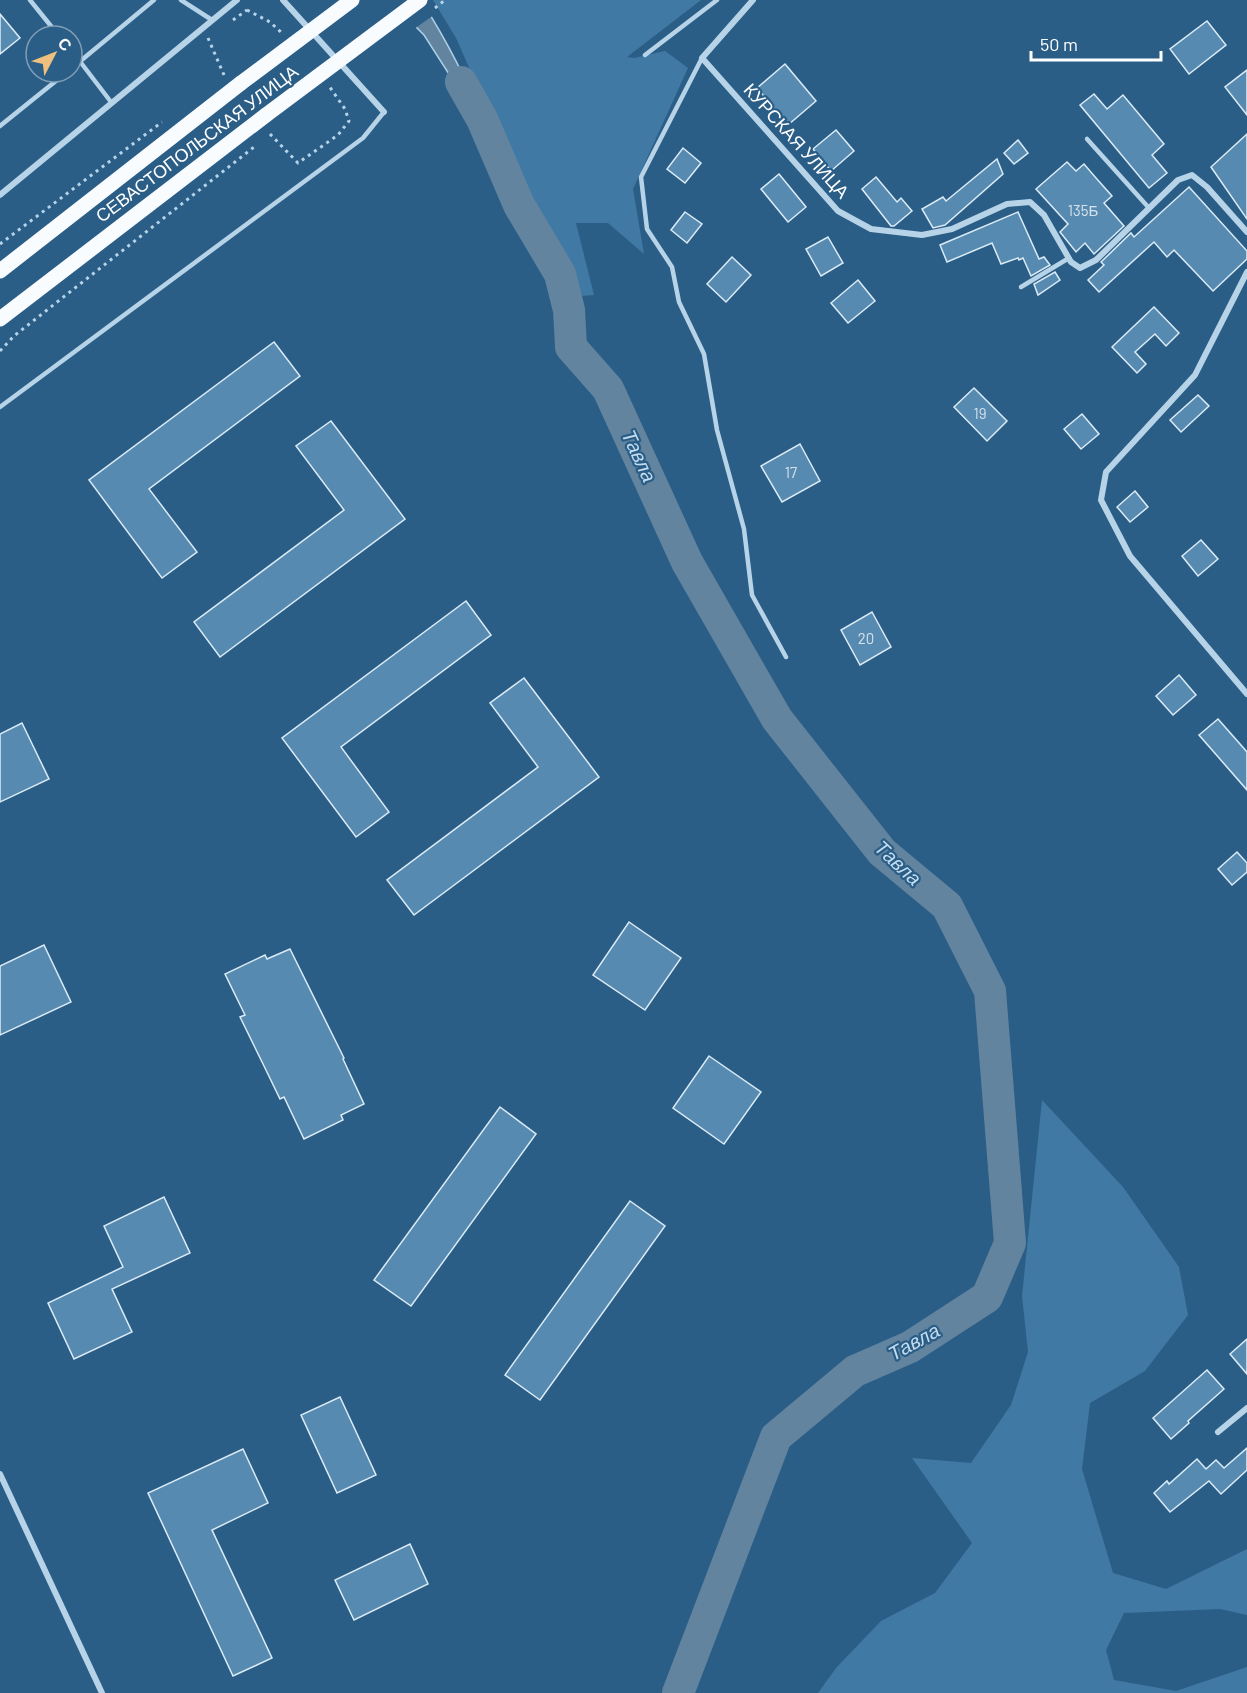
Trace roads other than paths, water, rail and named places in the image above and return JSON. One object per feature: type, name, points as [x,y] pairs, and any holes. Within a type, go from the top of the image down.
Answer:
[{"type":"main road","name":"СЕВАСТОПОЛЬСКАЯ УЛИЦА","points":[[0,272],[236,77],[352,0]]},
{"type":"main road","name":"СЕВАСТОПОЛЬСКАЯ УЛИЦА","points":[[0,319],[420,0]]},
{"type":"street","points":[[0,195],[237,0]]},
{"type":"street","points":[[283,0],[384,112]]},
{"type":"street","points":[[702,58],[753,0]]},
{"type":"street","name":"КУРСКАЯ УЛИЦА","points":[[702,58],[838,211],[872,229],[922,235],[952,229],[1007,204],[1030,202],[1044,215],[1069,258]]},
{"type":"street","points":[[1069,258],[1080,268],[1096,260],[1178,180],[1192,175],[1207,187],[1247,232]]},
{"type":"street","points":[[1247,272],[1195,375],[1106,472],[1101,500],[1130,556],[1247,694]]},
{"type":"street","points":[[1218,1432],[1247,1408]]},
{"type":"street","points":[[0,1474],[102,1693]]},
{"type":"lane","points":[[30,0],[49,24]]},
{"type":"lane","points":[[84,59],[154,0]]},
{"type":"lane","points":[[181,0],[212,20]]},
{"type":"lane","points":[[645,55],[717,0]]},
{"type":"lane","points":[[702,58],[641,177],[647,229],[672,267],[679,302],[704,354],[717,430],[744,529],[752,596],[786,657]]},
{"type":"lane","points":[[84,67],[111,102]]},
{"type":"lane","points":[[0,125],[52,84]]},
{"type":"lane","points":[[0,407],[363,138],[384,112]]},
{"type":"lane","points":[[1087,139],[1149,208]]},
{"type":"lane","points":[[1021,287],[1069,258]]},
{"type":"waterway","name":"Тавла","points":[[461,82],[482,119],[519,205],[560,274],[569,310],[571,347],[608,389],[687,562],[777,719],[882,852],[947,906],[990,991],[1010,1243],[987,1297],[910,1347],[855,1371],[776,1437],[678,1693]]}]
